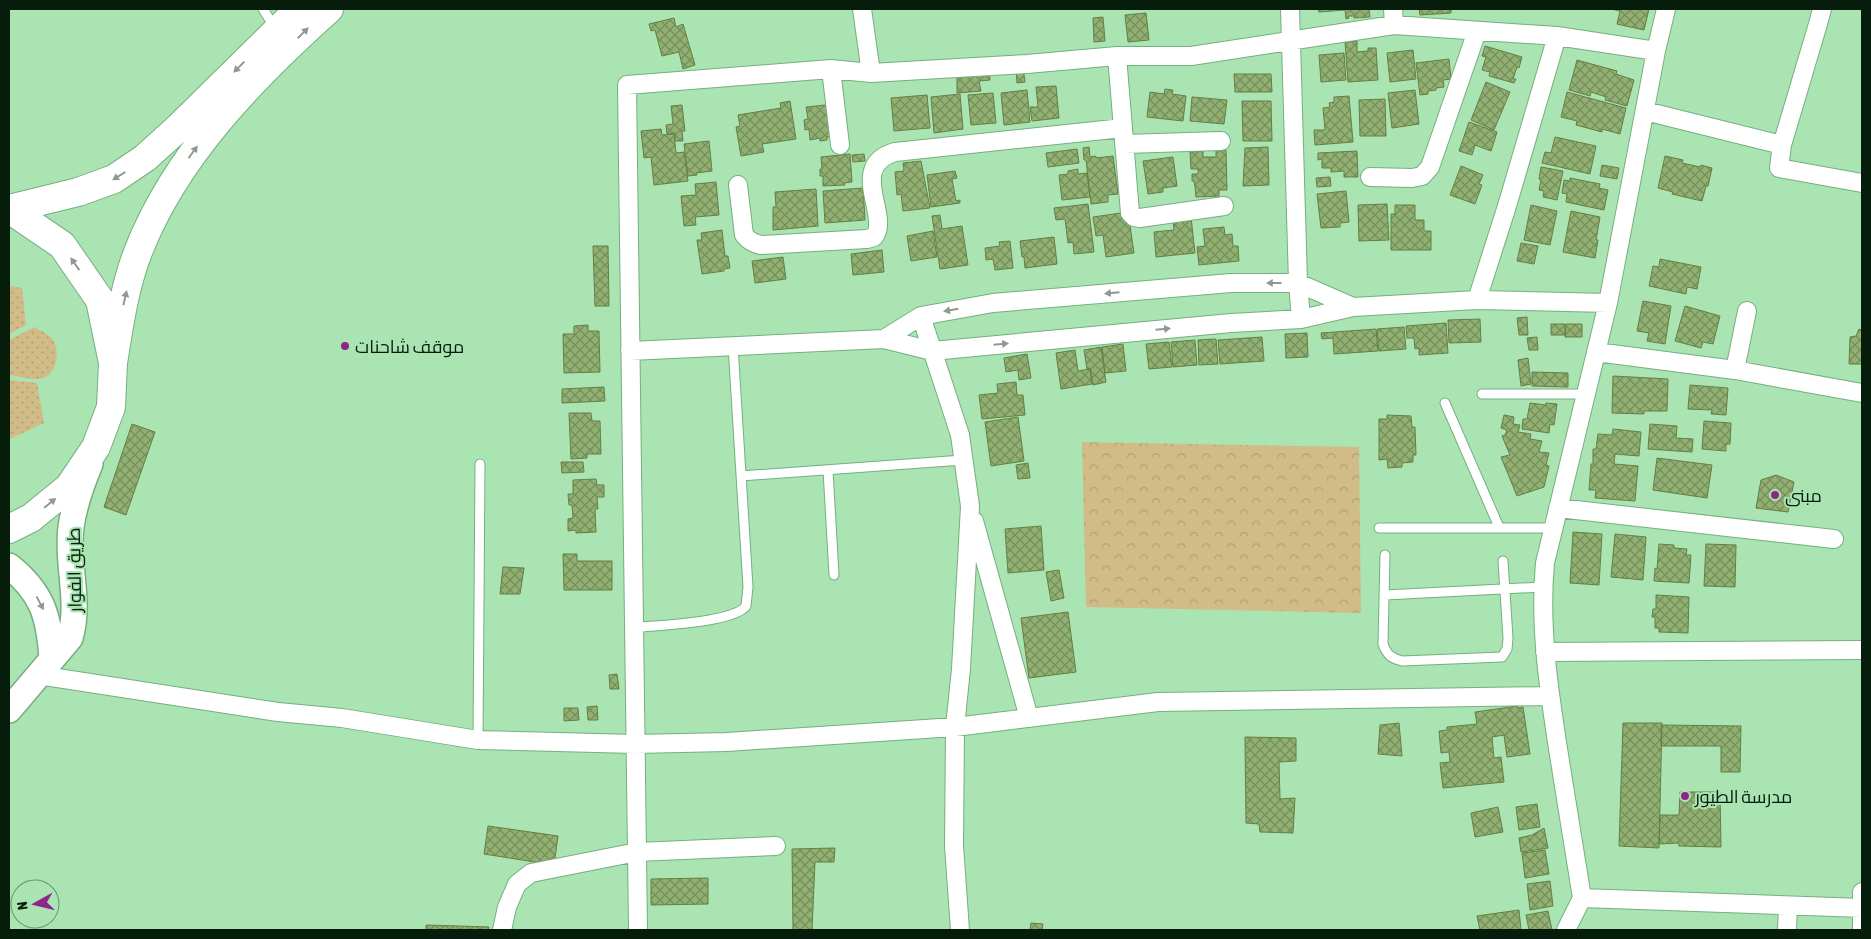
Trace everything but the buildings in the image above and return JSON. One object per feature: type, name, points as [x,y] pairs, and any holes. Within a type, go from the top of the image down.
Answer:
[{"type":"highway","points":[[9,209],[78,192],[114,180],[145,158],[164,141],[270,19],[299,9]]},
{"type":"highway","points":[[9,529],[31,518],[69,487],[96,447],[110,407],[113,363],[128,283],[138,252],[169,188],[202,140],[266,70],[329,9]]},
{"type":"highway","points":[[9,209],[62,245],[100,300],[113,363]]},
{"type":"main road","name":"طريق الفوار","points":[[9,710],[70,638],[74,625],[76,606],[72,580],[71,527],[85,476],[96,447]]},
{"type":"main road","name":"طريق الفوار","points":[[9,566],[30,585],[43,607],[48,622],[45,666]]},
{"type":"street","points":[[862,9],[871,73]]},
{"type":"street","points":[[1290,9],[1298,283],[1301,319]]},
{"type":"street","points":[[1567,928],[1582,898],[1549,696],[1542,587],[1545,562],[1608,303],[1656,51],[1666,9]]},
{"type":"street","points":[[1822,9],[1782,145],[1778,168],[1862,182]]},
{"type":"street","points":[[638,930],[627,85],[832,69],[871,73],[1027,64],[1117,56],[1191,56],[1291,40],[1394,17],[1477,31],[1557,36],[1656,51]]},
{"type":"street","points":[[1370,177],[1412,178],[1422,176],[1430,167],[1477,31]]},
{"type":"street","points":[[1477,300],[1557,36]]},
{"type":"street","points":[[1117,56],[1130,213],[1134,217],[1156,217],[1224,206]]},
{"type":"street","points":[[832,69],[840,145]]},
{"type":"street","points":[[1645,111],[1782,145]]},
{"type":"street","points":[[738,185],[744,235],[748,241],[755,244],[867,239],[874,237],[878,228],[873,194],[873,169],[880,158],[894,152],[1123,136],[1221,141]]},
{"type":"street","points":[[884,340],[921,316],[1013,302],[1232,284],[1298,283],[1353,307]]},
{"type":"street","points":[[630,351],[884,340],[932,351],[1231,323],[1301,319],[1353,307],[1477,300],[1608,303]]},
{"type":"street","points":[[1735,370],[1747,311]]},
{"type":"street","points":[[921,316],[960,435],[970,506],[1029,718]]},
{"type":"street","points":[[1596,352],[1735,370],[1862,393]]},
{"type":"street","points":[[960,930],[954,846],[955,726],[970,506]]},
{"type":"street","points":[[1558,508],[1834,539]]},
{"type":"street","points":[[1545,652],[1862,650]]},
{"type":"street","points":[[45,666],[278,712],[342,718],[478,740],[635,744],[727,742],[955,726],[1158,702],[1549,696]]},
{"type":"street","points":[[502,930],[517,884],[531,873],[637,852],[776,846]]},
{"type":"street","points":[[1582,898],[1788,906],[1862,903],[1862,930]]},
{"type":"street","points":[[1787,930],[1788,906]]},
{"type":"lane","points":[[634,628],[716,619],[738,612],[746,606],[748,587],[733,346]]},
{"type":"lane","points":[[1482,394],[1586,394]]},
{"type":"lane","points":[[1445,404],[1499,528]]},
{"type":"lane","points":[[741,476],[963,460]]},
{"type":"lane","points":[[478,740],[480,464]]},
{"type":"lane","points":[[828,470],[834,575]]},
{"type":"lane","points":[[1379,528],[1553,528]]},
{"type":"lane","points":[[1385,555],[1384,644],[1387,653],[1392,658],[1402,661],[1502,657],[1507,649],[1503,561]]},
{"type":"lane","points":[[1386,595],[1542,587]]},
{"type":"green space","points":[[9,286],[22,288],[26,325],[9,334]]},
{"type":"green space","points":[[34,327],[53,340],[57,357],[53,369],[50,374],[40,379],[9,375],[9,340]]},
{"type":"green space","points":[[9,380],[37,383],[44,423],[10,439],[9,437]]},
{"type":"green space","points":[[1082,442],[1359,447],[1361,613],[1086,607]]},
{"type":"place","name":"موقف شاحنات","points":[[345,346]]},
{"type":"place","name":"مبنى","points":[[1775,495]]},
{"type":"place","name":"مدرسة الطيور","points":[[1685,796]]}]
